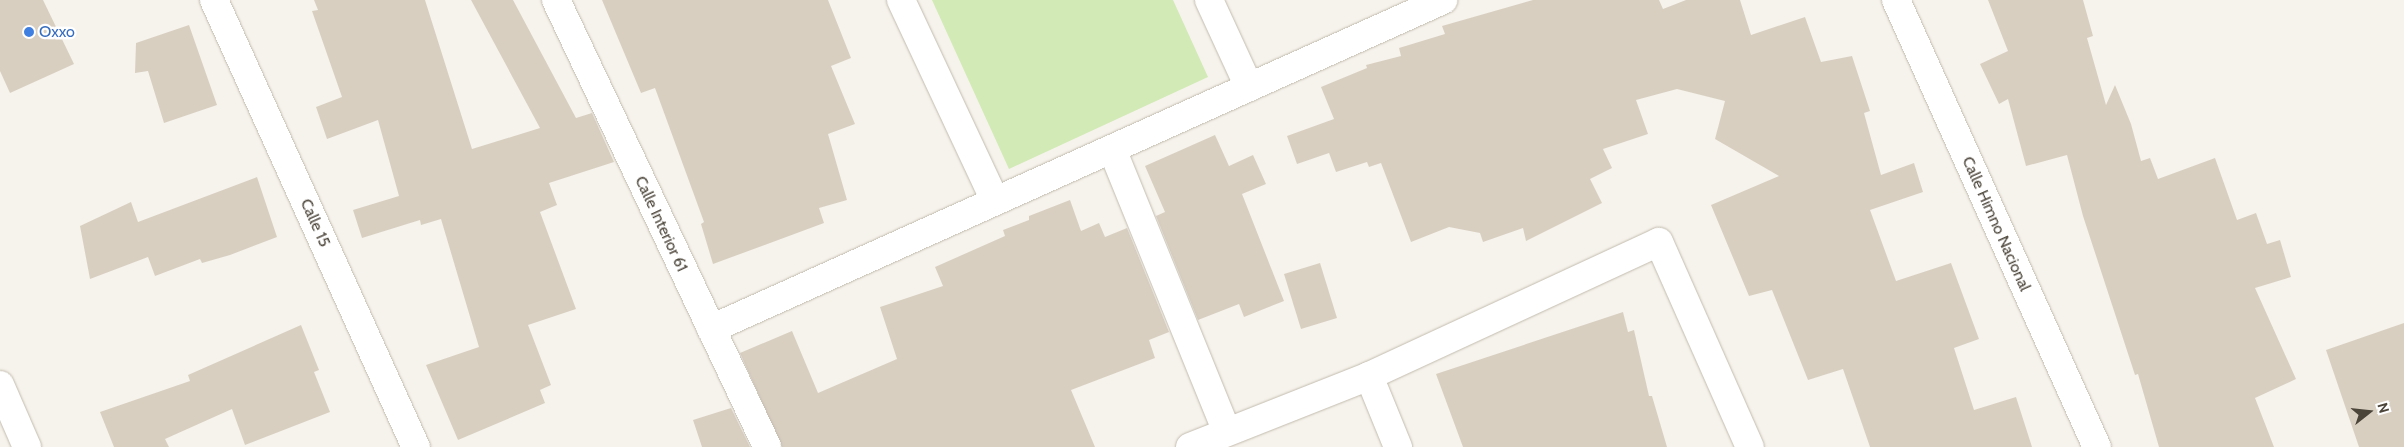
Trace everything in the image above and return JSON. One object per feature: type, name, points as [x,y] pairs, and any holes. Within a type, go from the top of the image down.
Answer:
[{"type":"street","name":"Calle 15","points":[[214,0],[416,447]]},
{"type":"street","name":"Calle Interior 61","points":[[556,0],[767,447]]},
{"type":"street","points":[[901,0],[995,201]]},
{"type":"street","points":[[1209,0],[1249,88]]},
{"type":"street","points":[[711,329],[1443,0]]},
{"type":"street","name":"Calle Himno Nacional","points":[[1896,0],[2097,447]]},
{"type":"street","points":[[1112,149],[1226,430]]},
{"type":"street","points":[[1190,447],[1226,430],[1369,376],[1659,242],[1750,447]]},
{"type":"street","points":[[1369,376],[1398,447]]},
{"type":"street","points":[[0,385],[27,447]]},
{"type":"green space","points":[[932,0],[1173,0],[1208,77],[1009,169]]},
{"type":"building","name":"Oxxo","points":[[0,0],[43,0],[74,64],[10,93],[0,71]]},
{"type":"building","points":[[314,0],[425,0],[472,149],[540,128],[471,0],[513,0],[576,118],[592,113],[614,162],[549,183],[557,205],[540,212],[576,309],[528,325],[551,385],[540,390],[545,403],[458,440],[426,365],[479,347],[441,219],[421,225],[420,220],[362,238],[353,210],[399,196],[378,120],[327,139],[316,107],[342,97],[312,11],[318,10]]},
{"type":"building","points":[[602,0],[828,0],[851,58],[831,66],[855,124],[828,134],[847,200],[819,208],[824,223],[713,264],[701,224],[704,222],[655,88],[641,93]]},
{"type":"building","points":[[1533,0],[1659,0],[1663,9],[1686,0],[1740,0],[1751,35],[1805,17],[1821,62],[1852,56],[1870,111],[1864,113],[1881,175],[1914,163],[1923,192],[1870,210],[1896,281],[1951,263],[1979,339],[1954,348],[1974,410],[2016,397],[2032,447],[1870,447],[1843,369],[1808,380],[1772,290],[1749,296],[1711,205],[1779,176],[1715,139],[1725,101],[1677,89],[1636,100],[1648,134],[1603,149],[1612,168],[1590,179],[1602,203],[1526,241],[1523,228],[1483,242],[1480,233],[1449,227],[1411,242],[1381,163],[1369,167],[1367,162],[1336,172],[1329,153],[1297,164],[1287,136],[1334,119],[1321,87],[1367,68],[1366,65],[1401,56],[1399,48],[1445,34],[1442,26]]},
{"type":"building","points":[[1988,0],[2083,0],[2093,36],[2087,38],[2106,105],[2115,85],[2131,124],[2141,161],[2150,158],[2158,179],[2215,158],[2237,220],[2256,213],[2267,244],[2280,240],[2291,277],[2255,288],[2296,379],[2255,398],[2274,447],[2159,447],[2138,374],[2135,375],[2083,216],[2067,155],[2026,166],[2008,99],[1999,104],[1980,64],[2008,51]]},
{"type":"building","points":[[189,25],[217,105],[164,123],[148,71],[135,73],[136,43]]},
{"type":"building","points":[[1215,135],[1229,166],[1253,155],[1266,184],[1242,194],[1284,301],[1244,317],[1239,304],[1198,320],[1156,216],[1165,212],[1145,166]]},
{"type":"building","points":[[257,177],[277,237],[230,255],[202,263],[200,259],[155,276],[148,257],[90,279],[80,226],[131,202],[138,222]]},
{"type":"building","points":[[1070,200],[1081,231],[1099,223],[1105,237],[1127,228],[1169,332],[1149,340],[1155,358],[1071,390],[1095,447],[782,447],[740,353],[792,331],[818,393],[897,359],[880,307],[943,286],[935,267],[1005,236],[1003,230],[1029,220],[1029,216]]},
{"type":"building","points":[[1320,263],[1337,318],[1301,329],[1284,274]]},
{"type":"building","points":[[1623,312],[1628,332],[1634,330],[1649,396],[1652,396],[1667,447],[1463,447],[1436,374]]},
{"type":"building","points":[[2404,323],[2404,447],[2359,447],[2326,350]]},
{"type":"building","points":[[301,325],[319,370],[314,372],[330,412],[245,445],[232,409],[165,439],[169,447],[114,447],[100,412],[190,381],[188,375]]},
{"type":"building","points":[[731,408],[750,447],[702,447],[693,420]]},
{"type":"place","name":"Oxxo","points":[[29,32]]}]
